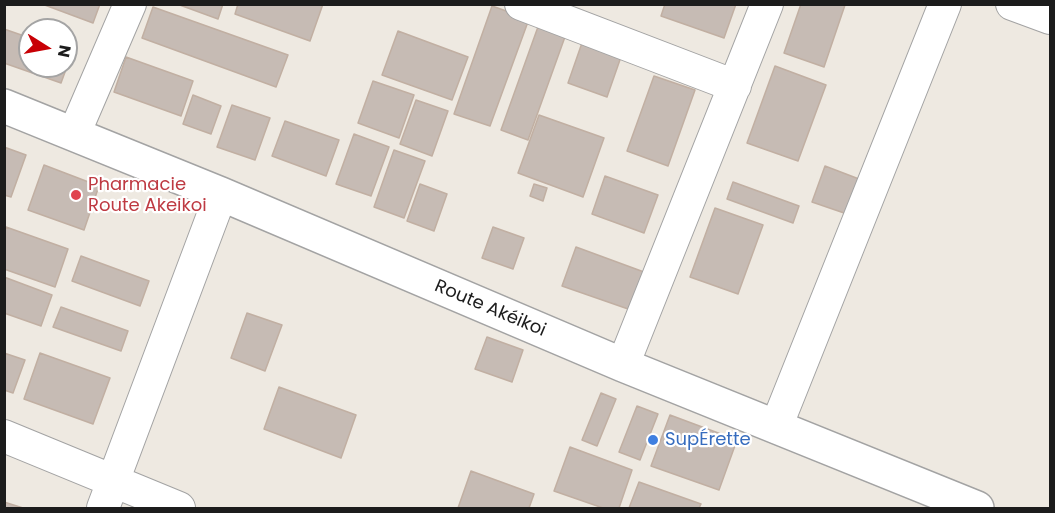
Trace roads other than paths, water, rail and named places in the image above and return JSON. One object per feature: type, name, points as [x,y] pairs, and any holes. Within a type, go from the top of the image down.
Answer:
[{"type":"street","points":[[74,134],[130,4]]},
{"type":"street","points":[[521,4],[735,86]]},
{"type":"street","points":[[623,365],[767,4]]},
{"type":"street","points":[[776,427],[945,4]]},
{"type":"street","points":[[1012,4],[1050,18]]},
{"type":"street","name":"Route Akéikoi","points":[[4,106],[623,365],[977,508]]},
{"type":"street","points":[[108,495],[221,195]]},
{"type":"street","points":[[4,436],[108,495],[179,508]]},
{"type":"place","name":"Pharmacie Route Akeikoi","points":[[76,195]]},
{"type":"place","name":"SupÉrette","points":[[653,440]]}]
